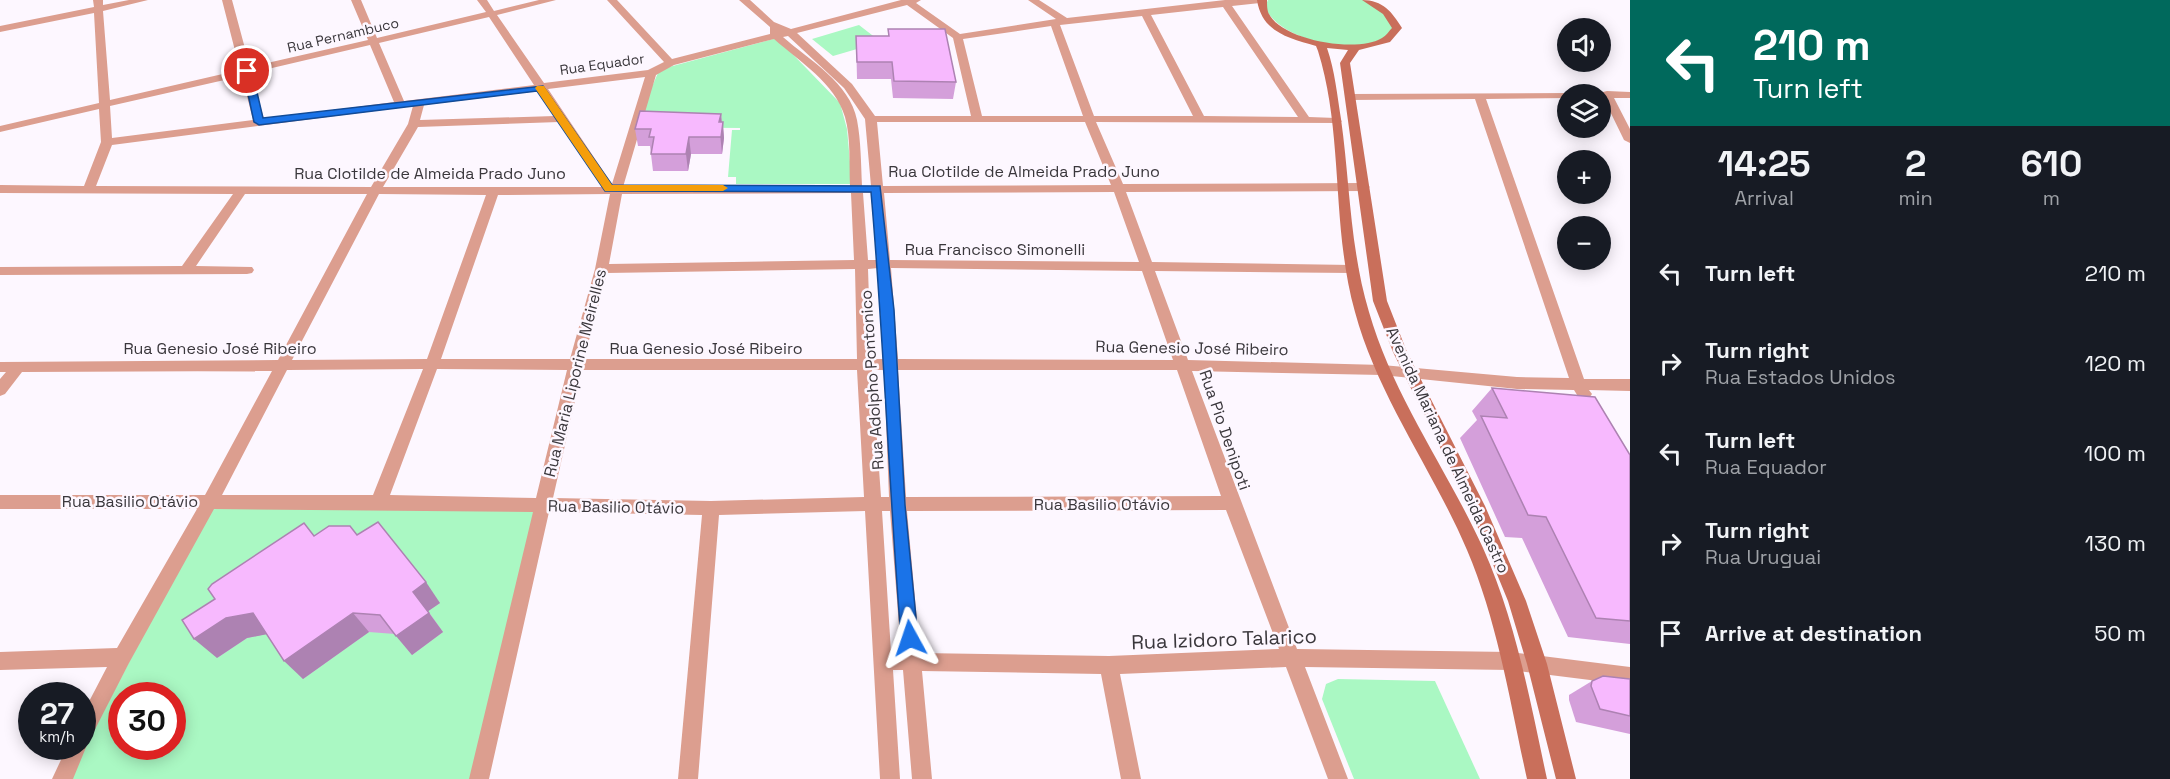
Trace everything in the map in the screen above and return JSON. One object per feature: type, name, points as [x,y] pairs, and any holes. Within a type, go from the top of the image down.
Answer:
[{"type":"main road","points":[[1261,0],[1260,7],[1263,15],[1271,24],[1300,39],[1320,45],[1355,48],[1386,42],[1394,36],[1397,28],[1387,12],[1367,0]]},
{"type":"main road","name":"Avenida Mariana de Almeida Castro","points":[[1320,45],[1326,60],[1336,122],[1352,269],[1366,327],[1382,370],[1457,508],[1477,552],[1494,598],[1537,779]]},
{"type":"main road","name":"Avenida Mariana de Almeida Castro","points":[[1355,48],[1345,63],[1380,301],[1389,328],[1498,553],[1517,601],[1537,664],[1566,779]]},
{"type":"street","points":[[0,29],[98,4],[143,0]]},
{"type":"street","points":[[227,0],[259,122]]},
{"type":"street","points":[[356,0],[400,104]]},
{"type":"street","points":[[482,0],[540,88],[613,188]]},
{"type":"street","name":"Rua Pernambuco","points":[[0,129],[551,0]]},
{"type":"street","points":[[612,0],[670,63]]},
{"type":"street","name":"Rua Adolpho Pontonico","points":[[744,0],[848,86],[860,99],[871,120],[882,264],[888,310],[898,505],[922,779]]},
{"type":"street","points":[[1033,0],[1060,23]]},
{"type":"street","points":[[1169,0],[1181,7]]},
{"type":"street","points":[[958,37],[1146,14],[1181,7],[1261,0]]},
{"type":"street","points":[[910,1],[958,37],[977,119]]},
{"type":"street","name":"Rua Equador","points":[[107,142],[651,73],[670,63],[779,31],[910,1]]},
{"type":"street","points":[[1225,3],[1306,121]]},
{"type":"street","points":[[89,189],[107,142],[98,4]]},
{"type":"street","points":[[1146,14],[1200,119]]},
{"type":"street","name":"Rua Pio Denipoti","points":[[1060,23],[1090,121],[1118,187],[1232,503],[1338,779]]},
{"type":"street","name":"Rua Adolpho Pontonico","points":[[779,31],[834,89],[849,109],[857,188],[864,310],[864,366],[890,779]]},
{"type":"street","name":"Rua Maria Liporine Meirelles","points":[[479,779],[575,366],[602,269],[613,188],[651,73]]},
{"type":"street","points":[[1611,94],[1630,95]]},
{"type":"street","points":[[1350,97],[1557,95]]},
{"type":"street","points":[[1480,97],[1579,386],[1590,404]]},
{"type":"street","points":[[96,709],[122,657],[210,501],[375,190],[414,124],[419,104]]},
{"type":"street","points":[[1611,108],[1630,140]]},
{"type":"street","points":[[414,124],[562,119]]},
{"type":"street","points":[[871,120],[1200,119],[1336,122]]},
{"type":"street","name":"Rua Clotilde de Almeida Prado Juno","points":[[0,189],[1364,187]]},
{"type":"street","points":[[186,270],[242,189]]},
{"type":"street","points":[[379,502],[432,364],[493,190]]},
{"type":"street","name":"Rua Francisco Simonelli","points":[[602,269],[882,264],[1352,269]]},
{"type":"street","points":[[0,271],[247,270]]},
{"type":"street","points":[[864,310],[888,310]]},
{"type":"street","name":"Rua Genesio José Ribeiro","points":[[0,367],[432,364],[575,366],[1184,365],[1382,370],[1579,386],[1630,385]]},
{"type":"street","points":[[0,390],[18,367]]},
{"type":"street","name":"Rua Basilio Otávio","points":[[0,502],[379,502],[711,508],[873,504],[1232,503]]},
{"type":"street","points":[[688,779],[711,508]]},
{"type":"street","points":[[0,661],[122,657]]},
{"type":"street","name":"Rua Izidoro Talarico","points":[[883,661],[1109,664],[1293,658],[1510,661],[1630,676]]},
{"type":"street","points":[[1109,664],[1131,779]]},
{"type":"street","points":[[62,779],[72,760]]},
{"type":"green space","points":[[1268,0],[1363,0],[1382,10],[1393,28],[1390,35],[1368,44],[1341,46],[1326,44],[1310,40],[1282,27],[1265,7]]},
{"type":"green space","points":[[859,25],[881,42],[833,56],[812,39]]},
{"type":"green space","points":[[777,38],[840,103],[847,129],[852,184],[736,184],[736,177],[728,177],[732,130],[740,130],[740,128],[634,127],[658,73],[669,67]]},
{"type":"green space","points":[[210,504],[539,506],[475,779],[69,779],[79,760],[96,760],[96,726],[108,703],[108,760],[186,760],[186,682],[119,682]]},
{"type":"green space","points":[[1338,679],[1435,681],[1480,779],[1354,779],[1322,699],[1326,684]]},
{"type":"building","points":[[888,29],[945,29],[956,82],[894,81],[892,62],[857,62],[856,36],[889,36]]},
{"type":"building","points":[[640,111],[721,114],[719,122],[723,122],[721,137],[689,137],[686,154],[651,154],[654,137],[649,137],[651,129],[635,129]]},
{"type":"building","points":[[1492,388],[1595,397],[1630,455],[1630,621],[1596,618],[1546,517],[1528,515],[1481,416],[1507,418]]},
{"type":"building","points":[[378,522],[426,582],[413,592],[429,613],[396,636],[380,615],[353,613],[284,661],[253,613],[226,618],[194,639],[182,620],[215,599],[208,589],[212,584],[304,523],[314,536],[329,526],[350,526],[357,535]]},
{"type":"building","points":[[1603,676],[1630,679],[1630,716],[1600,709],[1591,686],[1592,681]]},
{"type":"slow traffic","points":[[540,88],[609,188],[723,188]]},
{"type":"route","points":[[247,71],[259,122],[540,88],[609,188],[876,189],[888,310],[898,505],[910,638]]}]
